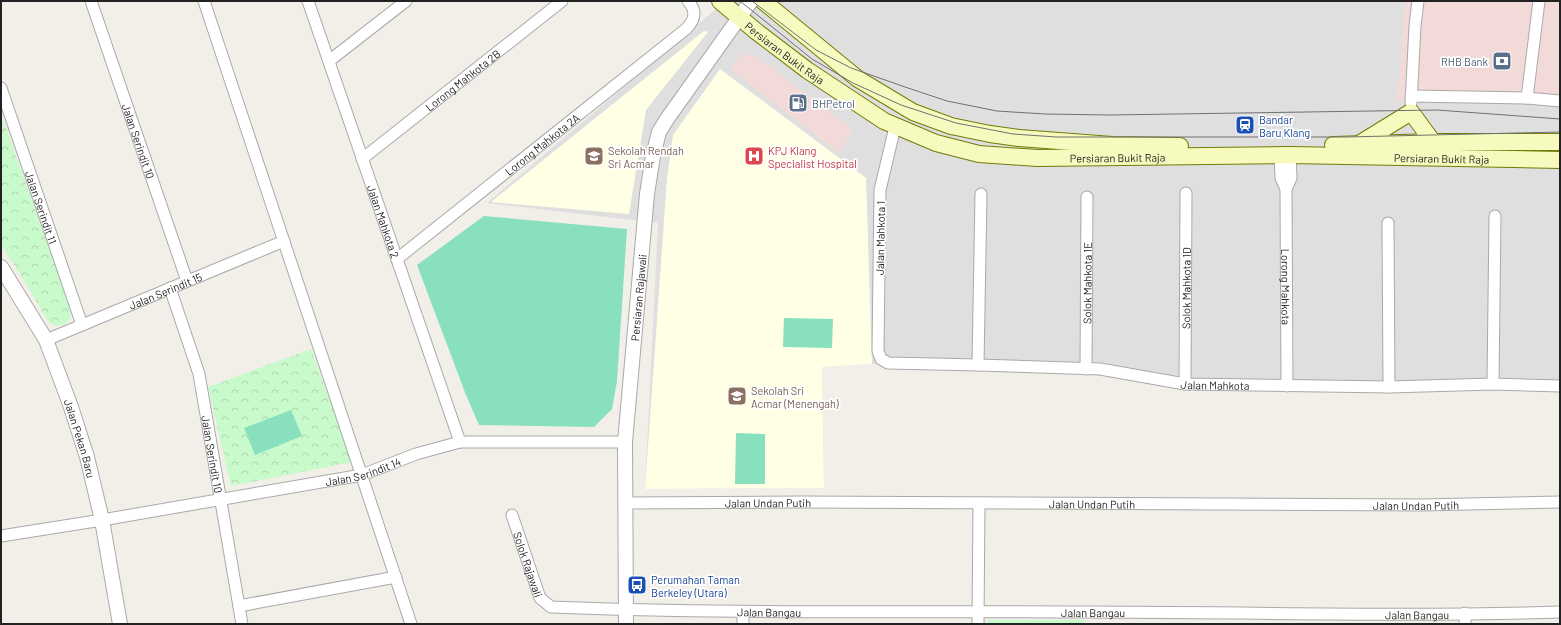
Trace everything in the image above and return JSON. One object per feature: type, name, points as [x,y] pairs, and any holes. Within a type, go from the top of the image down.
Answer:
[{"type":"main road","name":"Persiaran Bukit Raja","points":[[720,1],[807,70],[864,109],[895,127],[936,143],[979,154],[1037,158],[1285,156],[1560,160]]},
{"type":"main road","name":"Persiaran Bukit Raja","points":[[763,1],[858,79],[912,112],[951,126],[990,134],[1019,138],[1112,145],[1178,146],[1357,145],[1433,142],[1560,142]]},
{"type":"main road","points":[[1357,145],[1411,104],[1433,142]]},
{"type":"street","name":"Jalan Serindit 10","points":[[91,1],[187,281]]},
{"type":"street","points":[[204,1],[412,624]]},
{"type":"street","name":"Jalan Mahkota 2","points":[[308,1],[460,442]]},
{"type":"street","points":[[329,60],[406,1]]},
{"type":"street","name":"Lorong Mahkota 2B","points":[[362,159],[562,1]]},
{"type":"street","name":"Lorong Mahkota 2A","points":[[397,259],[686,29],[692,22],[695,13],[692,5],[688,1]]},
{"type":"street","name":"Persiaran Rajawali","points":[[626,617],[624,442],[647,194],[653,156],[659,132],[673,109],[751,1]]},
{"type":"street","points":[[1418,1],[1415,26],[1411,104],[1527,98],[1560,101]]},
{"type":"street","points":[[1527,98],[1539,1]]},
{"type":"street","name":"Jalan Serindit 11","points":[[1,88],[82,325]]},
{"type":"street","name":"Jalan Mahkota 1","points":[[878,351],[880,190],[895,127]]},
{"type":"street","name":"Lorong Mahkota","points":[[1285,156],[1290,178],[1286,189],[1287,386]]},
{"type":"street","name":"Solok Mahkota 1D","points":[[1185,384],[1186,193]]},
{"type":"street","points":[[978,365],[981,194]]},
{"type":"street","name":"Solok Mahkota 1E","points":[[1086,369],[1087,197]]},
{"type":"street","points":[[1493,384],[1495,216]]},
{"type":"street","points":[[1388,223],[1389,387]]},
{"type":"street","name":"Jalan Serindit 15","points":[[46,340],[284,241]]},
{"type":"street","name":"Jalan Pekan Baru","points":[[1,267],[46,340],[71,407],[102,520],[120,624]]},
{"type":"street","name":"Jalan Serindit 10","points":[[170,288],[200,374],[242,624]]},
{"type":"street","name":"Jalan Mahkota","points":[[878,351],[881,359],[888,363],[1100,369],[1185,384],[1389,387],[1493,384],[1560,386]]},
{"type":"street","name":"Jalan Serindit 14","points":[[1,536],[362,475],[416,454],[460,442],[624,442]]},
{"type":"street","name":"Jalan Undan Putih","points":[[625,503],[801,502],[1420,505],[1560,502]]},
{"type":"street","points":[[978,624],[979,503]]},
{"type":"street","name":"Solok Rajawali","points":[[512,515],[540,598],[551,607],[626,617]]},
{"type":"street","points":[[239,606],[396,577]]},
{"type":"street","points":[[742,612],[742,624]]},
{"type":"street","name":"Jalan Bangau","points":[[626,617],[742,612],[978,612],[1337,614],[1465,619],[1560,612]]},
{"type":"shaded area","name":"Bandar Baru Klang","points":[[716,1],[1560,1],[1560,389],[1181,388],[1105,373],[872,364],[822,367],[824,488],[645,489],[658,223],[487,203],[722,4]]},
{"type":"shaded area","points":[[1405,1],[1560,1],[1560,107],[1542,104],[1397,101]]},
{"type":"shaded area","name":"Sekolah Rendah Sri Acmar","points":[[704,31],[708,32],[646,110],[629,214],[491,202]]},
{"type":"shaded area","points":[[742,54],[758,57],[853,130],[839,153],[730,69]]},
{"type":"shaded area","points":[[720,69],[866,178],[872,364],[822,367],[824,488],[645,489],[667,179],[673,135]]},
{"type":"green space","points":[[1,114],[71,309],[70,318],[64,325],[55,326],[48,321],[1,245]]},
{"type":"green space","points":[[484,216],[627,229],[617,381],[612,409],[594,427],[479,425],[466,395],[417,265]]},
{"type":"green space","points":[[784,318],[833,319],[832,348],[783,347]]},
{"type":"green space","points":[[311,349],[352,462],[231,486],[208,387]]},
{"type":"green space","points":[[291,410],[302,436],[255,455],[244,428]]},
{"type":"green space","points":[[736,433],[765,434],[765,484],[735,484]]},
{"type":"green space","points":[[988,620],[1084,620],[1084,624],[988,624]]},
{"type":"tram line","points":[[740,1],[812,59],[853,83],[901,105],[956,123],[1013,134],[1056,137],[1346,137],[1560,132]]},
{"type":"tram line","points":[[752,1],[816,50],[851,68],[947,101],[997,111],[1045,114],[1110,115],[1437,110],[1560,119]]},
{"type":"place","name":"RHB Bank","points":[[1502,61]]},
{"type":"place","name":"BHPetrol","points":[[798,103]]},
{"type":"place","name":"Bandar Baru Klang","points":[[1245,125]]},
{"type":"place","name":"Sekolah Rendah Sri Acmar","points":[[594,156]]},
{"type":"place","name":"KPJ Klang Specialist Hospital","points":[[754,156]]},
{"type":"place","name":"Sekolah Sri Acmar (Menengah)","points":[[737,396]]},
{"type":"place","name":"Perumahan Taman Berkeley (Utara)","points":[[637,585]]}]
